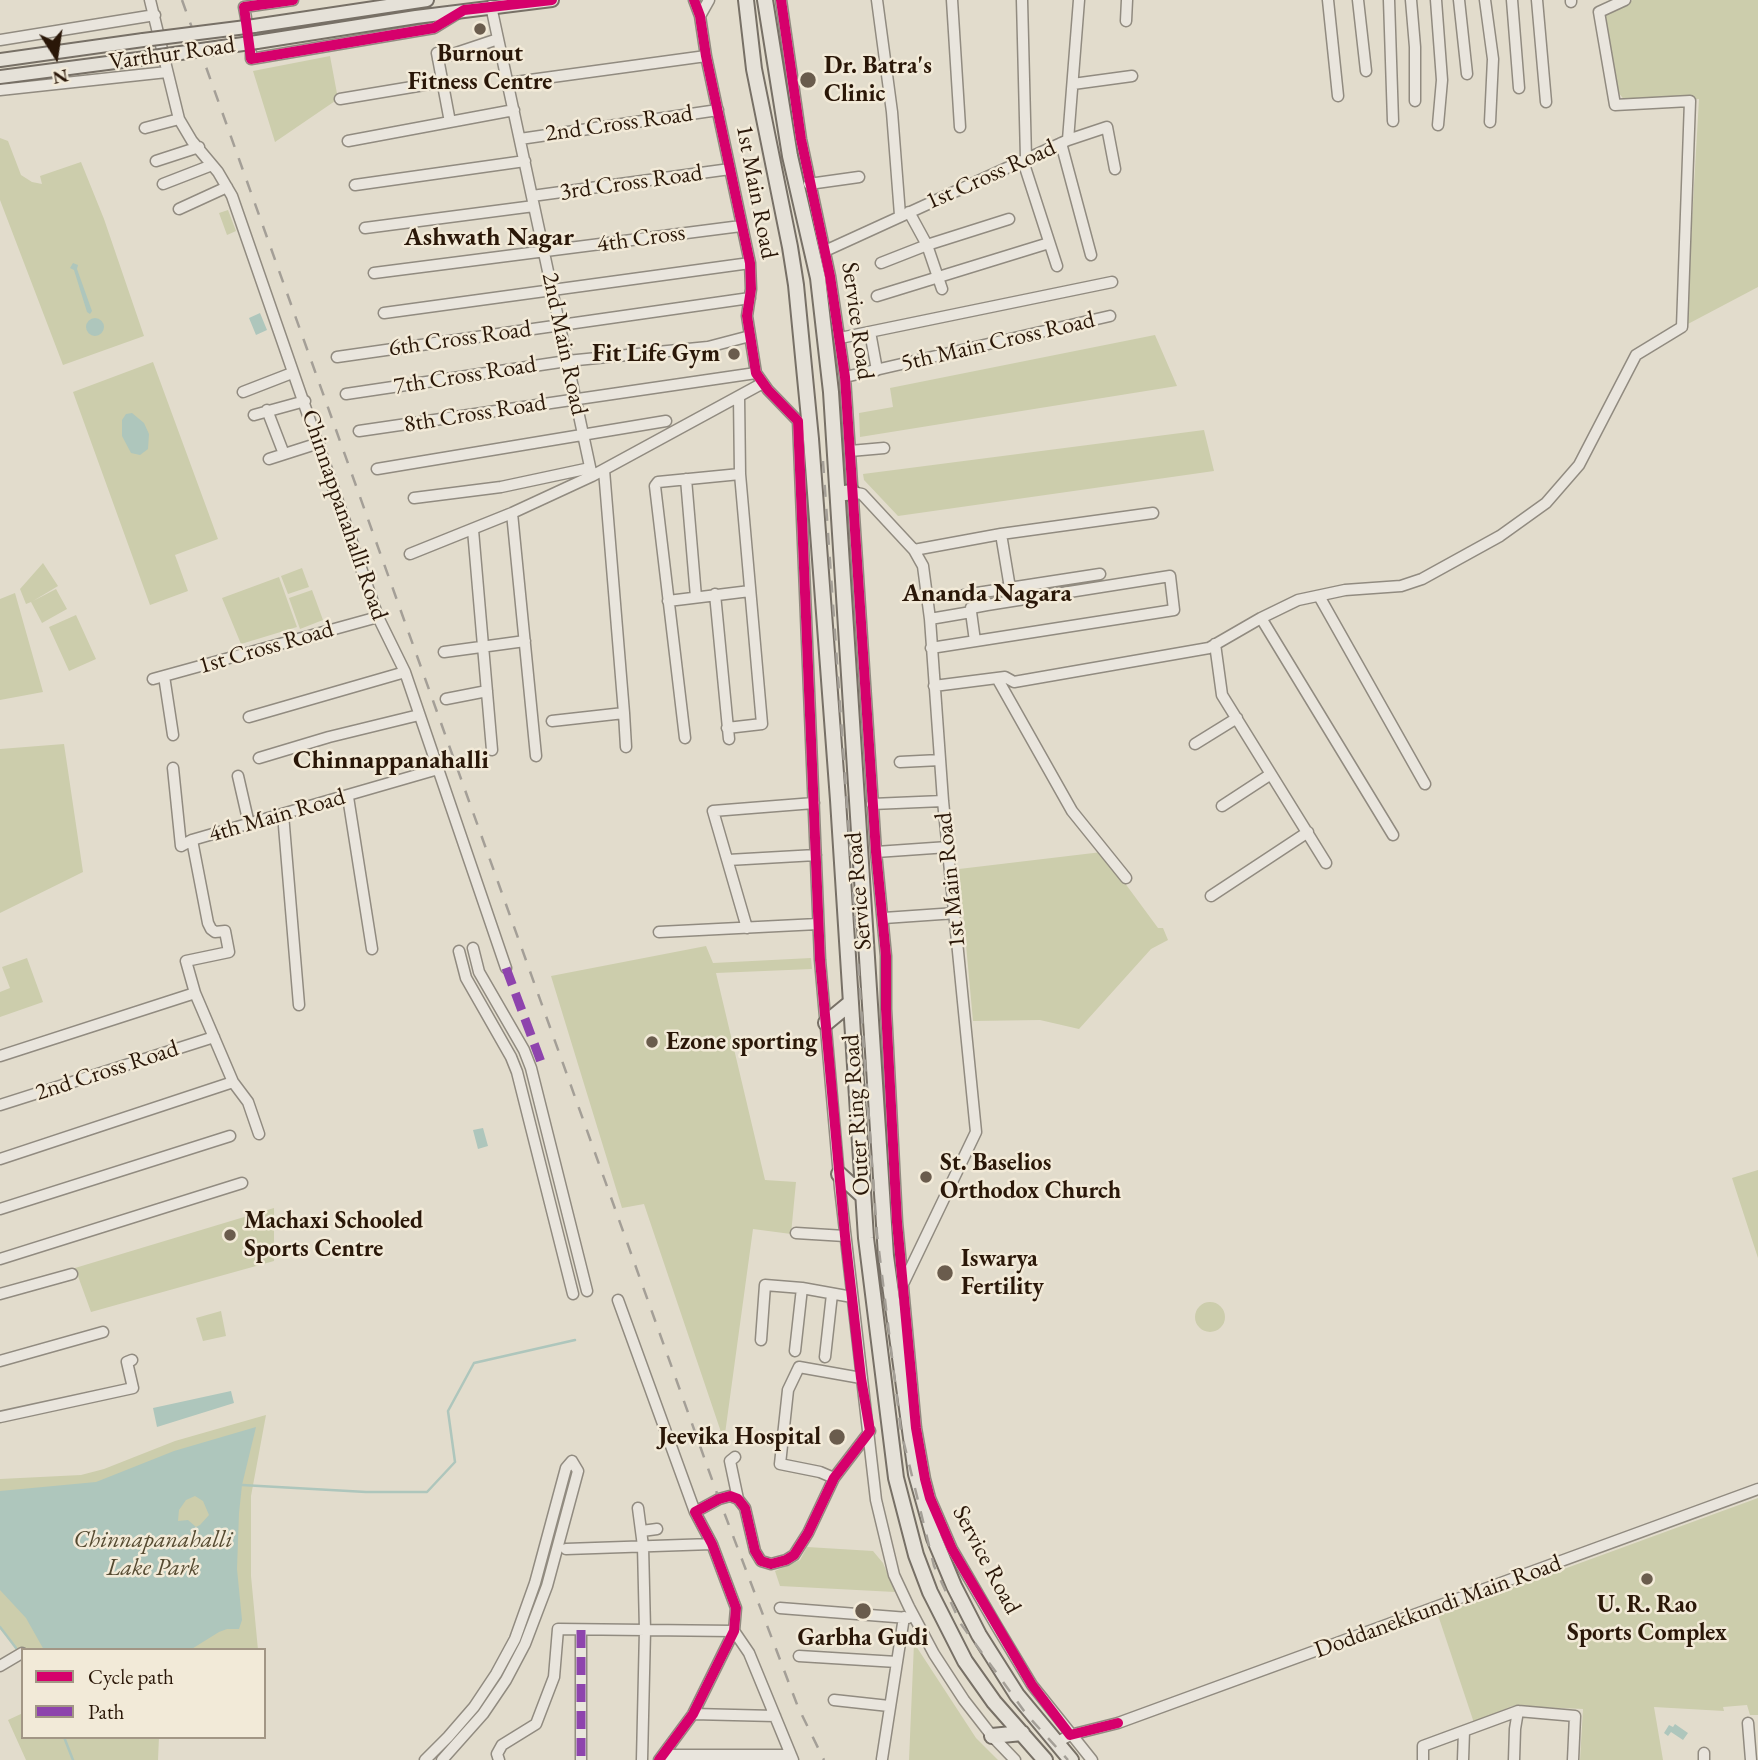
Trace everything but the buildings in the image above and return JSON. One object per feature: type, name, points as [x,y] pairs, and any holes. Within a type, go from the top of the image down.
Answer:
[{"type":"highway","name":"Outer Ring Road","points":[[746,0],[760,108],[790,247],[837,786],[863,1196],[874,1314],[896,1478],[916,1555],[933,1597],[965,1661],[994,1702],[1045,1760]]},
{"type":"highway","name":"Outer Ring Road","points":[[765,0],[783,117],[818,278],[845,493],[887,1268],[916,1474],[934,1538],[954,1586],[986,1646],[1017,1695],[1071,1760]]},
{"type":"highway","points":[[826,1023],[849,1004]]},
{"type":"highway","points":[[839,1174],[863,1196]]},
{"type":"highway","points":[[933,1597],[946,1602],[953,1596],[954,1586]]},
{"type":"highway","points":[[965,1661],[966,1645],[970,1641],[974,1640],[986,1646]]},
{"type":"highway","points":[[992,1736],[1022,1733]]},
{"type":"main road","name":"Varthur Road","points":[[0,77],[146,58],[253,51],[464,10],[552,0]]},
{"type":"main road","name":"Varthur Road","points":[[0,61],[143,40],[248,17],[418,1]]},
{"type":"street","name":"Chinnappanahalli Road","points":[[150,0],[179,119],[228,187],[260,272],[292,373],[319,443],[378,617],[405,672],[506,968]]},
{"type":"street","points":[[248,17],[293,0]]},
{"type":"street","name":"1st Main Road","points":[[694,0],[700,16],[750,263],[747,316],[756,373],[804,424]]},
{"type":"street","points":[[700,16],[709,0]]},
{"type":"street","name":"Service Road","points":[[781,0],[801,139],[825,251],[845,377],[850,451],[845,493],[884,918],[896,1194],[916,1428],[930,1498],[952,1549],[1032,1685],[1091,1760]]},
{"type":"street","name":"1st Cross Road","points":[[877,0],[905,214]]},
{"type":"street","points":[[952,0],[960,127]]},
{"type":"street","points":[[1022,0],[1024,159],[1057,265]]},
{"type":"street","name":"1st Cross Road","points":[[825,251],[1064,141],[1073,85],[1079,0]]},
{"type":"street","points":[[1126,21],[1127,0]]},
{"type":"street","points":[[1328,0],[1338,96]]},
{"type":"street","points":[[1358,0],[1366,71]]},
{"type":"street","points":[[1389,0],[1393,121]]},
{"type":"street","points":[[1411,0],[1415,47],[1415,101]]},
{"type":"street","points":[[1436,0],[1442,80],[1438,125]]},
{"type":"street","points":[[1459,0],[1467,74]]},
{"type":"street","points":[[1485,0],[1493,59],[1489,122]]},
{"type":"street","points":[[1512,0],[1519,88]]},
{"type":"street","points":[[1537,0],[1546,102]]},
{"type":"street","points":[[934,686],[1005,677],[1014,682],[1209,648],[1298,600],[1345,590],[1401,586],[1422,579],[1500,536],[1546,503],[1579,465],[1636,355],[1682,327],[1690,101],[1615,105],[1598,0]]},
{"type":"street","points":[[1599,12],[1625,0]]},
{"type":"street","name":"2nd Main Road","points":[[491,6],[591,472]]},
{"type":"street","points":[[0,40],[155,15]]},
{"type":"street","points":[[450,122],[437,56],[498,38]]},
{"type":"street","points":[[508,83],[706,56]]},
{"type":"street","points":[[0,90],[167,72]]},
{"type":"street","points":[[1073,85],[1132,76]]},
{"type":"street","points":[[340,99],[442,82]]},
{"type":"street","points":[[348,141],[514,110]]},
{"type":"street","name":"2nd Cross Road","points":[[520,139],[718,110]]},
{"type":"street","points":[[145,128],[179,119]]},
{"type":"street","points":[[1091,255],[1064,141],[1107,127],[1115,169]]},
{"type":"street","points":[[156,161],[199,147]]},
{"type":"street","points":[[355,185],[525,161]]},
{"type":"street","points":[[163,184],[212,165]]},
{"type":"street","name":"3rd Cross Road","points":[[365,228],[730,169]]},
{"type":"street","points":[[809,184],[859,177]]},
{"type":"street","points":[[179,209],[228,187]]},
{"type":"street","points":[[905,214],[926,245],[942,289]]},
{"type":"street","points":[[881,263],[926,245],[1009,219]]},
{"type":"street","name":"4th Cross","points":[[374,273],[741,226]]},
{"type":"street","points":[[877,296],[1049,243]]},
{"type":"street","points":[[384,313],[750,263]]},
{"type":"street","points":[[840,338],[1112,282]]},
{"type":"street","name":"6th Cross Road","points":[[337,357],[750,298]]},
{"type":"street","name":"5th Main Cross Road","points":[[845,377],[1110,316]]},
{"type":"street","points":[[870,332],[877,370]]},
{"type":"street","name":"7th Cross Road","points":[[346,394],[567,361],[708,347],[750,335]]},
{"type":"street","points":[[243,392],[292,373]]},
{"type":"street","name":"8th Cross Road","points":[[359,431],[756,373]]},
{"type":"street","points":[[414,498],[604,470],[763,383]]},
{"type":"street","points":[[715,594],[728,734],[762,724],[740,474],[739,396]]},
{"type":"street","points":[[254,415],[304,401]]},
{"type":"street","points":[[267,410],[284,454]]},
{"type":"street","points":[[377,469],[666,421]]},
{"type":"street","name":"Service Road","points":[[804,424],[818,924],[845,1236],[876,1500],[894,1575],[915,1619],[964,1700],[1015,1760]]},
{"type":"street","points":[[269,459],[319,443]]},
{"type":"street","points":[[850,451],[884,448]]},
{"type":"street","points":[[604,470],[626,747]]},
{"type":"street","points":[[410,554],[512,513],[591,472]]},
{"type":"street","points":[[685,738],[655,486],[658,482],[740,474]]},
{"type":"street","points":[[685,479],[696,597]]},
{"type":"street","name":"1st Main Road","points":[[845,493],[862,494],[914,550],[923,566],[930,619],[947,847],[956,913],[976,1132],[904,1283]]},
{"type":"street","points":[[512,513],[536,756]]},
{"type":"street","points":[[914,550],[1001,534],[1153,513]]},
{"type":"street","points":[[473,530],[492,750]]},
{"type":"street","points":[[1001,534],[1010,588]]},
{"type":"street","points":[[964,595],[1100,574]]},
{"type":"street","points":[[931,648],[1174,610],[1170,576],[971,608],[975,641]]},
{"type":"street","points":[[668,601],[750,591]]},
{"type":"street","points":[[1319,596],[1425,784]]},
{"type":"street","points":[[930,619],[971,612]]},
{"type":"street","name":"1st Cross Road","points":[[173,736],[159,678],[378,617]]},
{"type":"street","points":[[1261,618],[1393,835]]},
{"type":"street","points":[[444,652],[525,641]]},
{"type":"street","points":[[1215,644],[1222,695],[1326,863]]},
{"type":"street","points":[[249,717],[405,672]]},
{"type":"street","points":[[997,678],[1072,811],[1126,878]]},
{"type":"street","points":[[446,699],[487,691]]},
{"type":"street","points":[[552,722],[624,713]]},
{"type":"street","points":[[259,758],[329,737],[419,715]]},
{"type":"street","points":[[1195,744],[1237,718]]},
{"type":"street","points":[[900,762],[940,760]]},
{"type":"street","points":[[173,768],[180,846],[192,840]]},
{"type":"street","name":"4th Main Road","points":[[195,993],[186,961],[229,952],[225,931],[215,932],[208,923],[192,840],[438,769]]},
{"type":"street","points":[[1222,806],[1271,774]]},
{"type":"street","points":[[238,776],[249,824]]},
{"type":"street","points":[[348,797],[372,949]]},
{"type":"street","points":[[872,804],[943,801]]},
{"type":"street","points":[[747,928],[713,811],[814,803]]},
{"type":"street","points":[[283,814],[299,1005]]},
{"type":"street","points":[[1211,896],[1308,832]]},
{"type":"street","points":[[876,852],[947,847]]},
{"type":"street","points":[[728,860],[816,855]]},
{"type":"street","points":[[884,918],[956,913]]},
{"type":"street","points":[[659,932],[818,924]]},
{"type":"street","points":[[473,948],[480,972],[524,1050],[531,1068],[587,1291]]},
{"type":"street","points":[[459,951],[466,978],[517,1072],[573,1294]]},
{"type":"street","points":[[0,1056],[195,993],[233,1082],[248,1102],[259,1134]]},
{"type":"street","name":"2nd Cross Road","points":[[0,1105],[214,1037]]},
{"type":"street","points":[[0,1159],[233,1082]]},
{"type":"street","points":[[0,1209],[230,1136]]},
{"type":"street","points":[[0,1259],[242,1183]]},
{"type":"street","points":[[796,1233],[845,1236]]},
{"type":"street","points":[[0,1294],[72,1274]]},
{"type":"street","points":[[761,1340],[765,1285],[852,1297]]},
{"type":"street","points":[[795,1351],[802,1289]]},
{"type":"street","points":[[825,1357],[832,1294]]},
{"type":"street","points":[[618,1300],[695,1512],[712,1544],[736,1608],[734,1631],[693,1714],[662,1757]]},
{"type":"street","points":[[0,1361],[103,1332]]},
{"type":"street","points":[[0,1417],[133,1388],[127,1362],[132,1360]]},
{"type":"street","points":[[834,1478],[820,1472],[780,1464],[788,1390],[799,1367],[824,1369],[861,1378]]},
{"type":"street","points":[[736,1457],[730,1461],[738,1499],[744,1508],[755,1550],[761,1561],[771,1564],[794,1555],[808,1533],[834,1478],[870,1431]]},
{"type":"street","points":[[425,1760],[474,1707],[510,1648],[529,1602],[566,1468],[572,1461],[578,1471],[547,1586],[525,1644],[506,1680],[483,1714],[442,1760]]},
{"type":"street","name":"Doddanekkundi Main Road","points":[[1056,1743],[1070,1735],[1118,1723],[1758,1489]]},
{"type":"street","points":[[695,1512],[719,1499],[730,1496],[738,1499]]},
{"type":"street","points":[[638,1508],[643,1546],[645,1630],[642,1760]]},
{"type":"street","points":[[642,1531],[657,1529]]},
{"type":"street","points":[[566,1549],[712,1544]]},
{"type":"street","points":[[780,1608],[915,1619]]},
{"type":"street","points":[[882,1759],[904,1617]]},
{"type":"street","points":[[499,1760],[497,1754],[502,1745],[536,1724],[554,1677],[558,1629],[734,1631]]},
{"type":"street","points":[[581,1630],[581,1760]]},
{"type":"street","points":[[662,1757],[792,1758],[749,1653],[734,1631]]},
{"type":"street","points":[[0,1666],[21,1654]]},
{"type":"street","points":[[799,1656],[897,1662]]},
{"type":"street","points":[[834,1700],[889,1706]]},
{"type":"street","points":[[1514,1760],[1518,1711]]},
{"type":"street","points":[[1423,1760],[1423,1746],[1518,1711],[1575,1716],[1573,1760]]},
{"type":"street","points":[[693,1714],[775,1716]]},
{"type":"street","name":"Doddanekkundi Main Road","points":[[1083,1750],[1086,1738],[1113,1728],[1118,1723]]},
{"type":"street","points":[[1748,1723],[1751,1760]]},
{"type":"street","points":[[1463,1760],[1464,1731]]},
{"type":"green space","points":[[1633,0],[1758,0],[1758,287],[1686,325],[1699,99],[1626,102],[1617,91],[1603,12]]},
{"type":"green space","points":[[330,56],[338,99],[275,142],[253,71]]},
{"type":"green space","points":[[0,138],[8,141],[21,175],[32,182],[42,184],[40,176],[81,162],[104,219],[144,336],[63,365],[0,200]]},
{"type":"green space","points":[[228,210],[236,231],[227,235],[219,213]]},
{"type":"green space","points":[[1155,335],[1177,386],[860,437],[859,413],[893,407],[890,388]]},
{"type":"green space","points":[[153,362],[218,539],[175,555],[188,591],[150,605],[73,392]]},
{"type":"green space","points":[[1204,430],[1214,471],[898,516],[864,480],[863,474]]},
{"type":"green space","points":[[43,563],[58,586],[33,601],[56,589],[67,609],[42,623],[31,602],[26,604],[20,589]]},
{"type":"green space","points":[[302,568],[309,587],[288,594],[281,576]]},
{"type":"green space","points":[[279,577],[297,627],[241,644],[222,598]]},
{"type":"green space","points":[[312,590],[323,620],[300,629],[289,598]]},
{"type":"green space","points":[[15,593],[43,692],[0,700],[0,599]]},
{"type":"green space","points":[[76,615],[96,659],[69,671],[49,627]]},
{"type":"green space","points":[[64,744],[83,872],[0,913],[0,749]]},
{"type":"green space","points":[[1102,852],[1158,928],[1163,928],[1168,940],[1151,949],[1079,1029],[1040,1020],[973,1021],[959,869]]},
{"type":"green space","points":[[706,946],[713,963],[811,958],[812,969],[716,973],[765,1180],[796,1182],[791,1234],[753,1229],[724,1441],[644,1204],[622,1208],[551,976]]},
{"type":"green space","points":[[27,958],[43,1002],[0,1017],[0,992],[10,988],[2,967]]},
{"type":"green space","points":[[1758,1170],[1758,1258],[1732,1178]]},
{"type":"green space","name":"Machaxi Schooled Sports Centre","points":[[274,1208],[274,1261],[91,1312],[75,1268]]},
{"type":"green space","points":[[1210,1302],[1221,1306],[1225,1317],[1221,1328],[1210,1332],[1199,1328],[1195,1317],[1199,1306]]},
{"type":"green space","points":[[221,1311],[226,1336],[203,1341],[196,1318]]},
{"type":"green space","name":"Chinnapanahalli Lake Park","points":[[266,1415],[251,1496],[251,1576],[258,1648],[21,1648],[21,1654],[0,1629],[0,1479],[81,1475],[104,1469],[175,1441]]},
{"type":"green space","name":"U. R. Rao Sports Complex","points":[[1758,1498],[1758,1715],[1750,1715],[1747,1705],[1723,1707],[1724,1711],[1654,1707],[1663,1760],[1580,1760],[1583,1709],[1512,1706],[1474,1723],[1438,1615]]},
{"type":"green space","points":[[807,1547],[873,1551],[883,1563],[895,1592],[780,1586],[775,1571],[800,1560]]},
{"type":"green space","points":[[914,1643],[976,1738],[998,1760],[909,1760]]},
{"type":"green space","points":[[21,1714],[21,1739],[159,1739],[158,1760],[26,1760],[8,1720]]},
{"type":"shaded area","points":[[73,263],[78,265],[77,269],[92,311],[90,314],[87,312],[74,270],[70,268]]},
{"type":"shaded area","points":[[260,313],[267,330],[256,335],[249,318]]},
{"type":"shaded area","points":[[91,318],[99,318],[104,327],[102,334],[91,336],[86,331],[86,323]]},
{"type":"shaded area","points":[[132,413],[144,423],[149,434],[148,449],[140,455],[131,453],[122,436],[122,420],[126,414]]},
{"type":"shaded area","points":[[483,1128],[488,1146],[478,1149],[473,1130]]},
{"type":"shaded area","points":[[231,1391],[234,1403],[157,1427],[153,1408]]},
{"type":"shaded area","name":"Chinnapanahalli Lake Park","points":[[256,1427],[242,1485],[239,1513],[237,1569],[242,1620],[239,1629],[219,1632],[193,1648],[43,1648],[26,1618],[0,1590],[0,1491],[96,1482],[174,1451]],"holes":[[[195,1496],[203,1501],[209,1515],[196,1527],[188,1520],[178,1521],[179,1510],[186,1500]]]},
{"type":"shaded area","points":[[1675,1724],[1688,1733],[1683,1740],[1671,1732],[1668,1736],[1664,1733],[1669,1725],[1673,1727]]},
{"type":"waterway","points":[[242,1485],[366,1492],[427,1492],[455,1462],[448,1411],[474,1363],[575,1340]]},
{"type":"waterway","points":[[0,1627],[16,1648]]},
{"type":"waterway","points":[[65,1739],[73,1760]]},
{"type":"railway","points":[[182,0],[719,1499],[798,1707],[824,1760]]},
{"type":"railway","points":[[823,461],[877,1234],[901,1431],[934,1566],[961,1624],[1027,1715],[1068,1760]]},
{"type":"marked path","points":[[506,968],[541,1062]]},
{"type":"marked path","points":[[581,1630],[581,1760]]},
{"type":"cycle path","points":[[293,0],[244,7],[251,59],[434,28],[464,10],[552,0]]},
{"type":"cycle path","points":[[659,1760],[693,1714],[734,1631],[736,1608],[712,1544],[695,1512],[719,1499],[730,1496],[738,1499],[745,1508],[755,1551],[761,1561],[771,1564],[786,1560],[794,1555],[808,1533],[834,1478],[870,1431],[861,1378],[845,1236],[820,960],[798,421],[768,390],[756,373],[747,316],[751,289],[750,263],[700,16],[694,0]]},
{"type":"cycle path","points":[[781,0],[801,139],[830,276],[845,377],[876,852],[886,956],[886,1009],[897,1222],[916,1428],[925,1479],[930,1498],[952,1549],[1032,1685],[1070,1735],[1118,1723]]},
{"type":"place","name":"Burnout Fitness Centre","points":[[480,29]]},
{"type":"place","name":"Dr. Batra's Clinic","points":[[808,80]]},
{"type":"place","name":"Fit Life Gym","points":[[734,354]]},
{"type":"place","name":"Ezone sporting","points":[[652,1042]]},
{"type":"place","name":"St. Baselios Orthodox Church","points":[[926,1177]]},
{"type":"place","name":"Machaxi Schooled Sports Centre","points":[[230,1235]]},
{"type":"place","name":"Iswarya Fertility","points":[[945,1273]]},
{"type":"place","name":"Jeevika Hospital","points":[[837,1437]]},
{"type":"place","name":"U. R. Rao Sports Complex","points":[[1647,1579]]},
{"type":"place","name":"Garbha Gudi","points":[[863,1611]]},
{"type":"district","name":"Ashwath Nagar","points":[[489,238]]},
{"type":"district","name":"Ananda Nagara","points":[[987,594]]},
{"type":"district","name":"Chinnappanahalli","points":[[391,761]]}]
